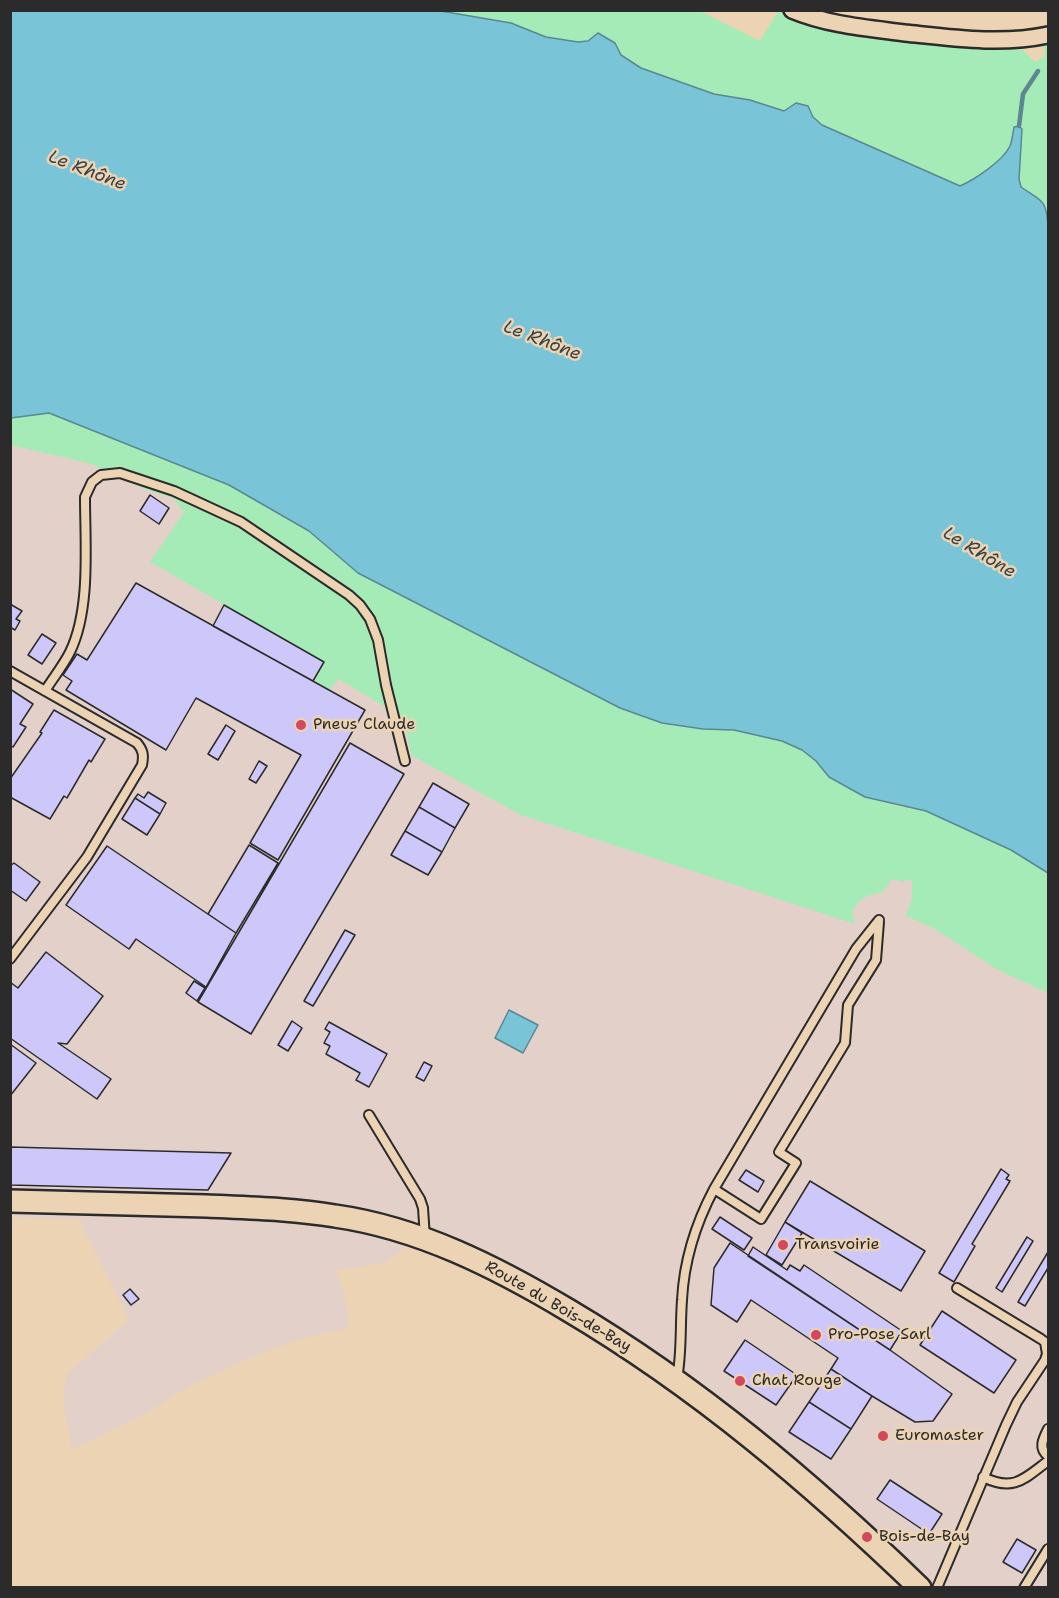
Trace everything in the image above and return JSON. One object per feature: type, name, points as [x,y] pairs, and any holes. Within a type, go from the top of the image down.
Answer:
[{"type":"main road","name":"Route du Bois-de-Bay","points":[[10,1201],[284,1210],[337,1216],[383,1226],[425,1239],[482,1263],[522,1282],[676,1380],[753,1438],[807,1483],[920,1587]]},
{"type":"street","points":[[792,10],[840,24],[937,36],[1011,41],[1048,35]]},
{"type":"lane","points":[[45,691],[70,652],[80,623],[84,599],[85,497],[93,482],[101,474],[120,473],[174,491],[241,522],[349,595],[360,605],[370,619],[378,640],[386,685],[405,761]]},
{"type":"lane","points":[[10,671],[137,743],[142,750],[143,757],[142,765],[87,857],[10,959]]},
{"type":"lane","points":[[676,1380],[681,1359],[683,1282],[697,1222],[714,1189],[856,950],[879,920],[876,960],[848,1005],[845,1043],[779,1152],[796,1163],[761,1219],[714,1189]]},
{"type":"lane","points":[[369,1115],[420,1199],[423,1208],[425,1239]]},
{"type":"lane","points":[[937,1587],[1017,1402],[1045,1360],[1047,1347],[1041,1338],[957,1288]]},
{"type":"lane","points":[[1048,1430],[1042,1444],[1042,1449],[1048,1456]]},
{"type":"lane","points":[[983,1477],[997,1483],[1014,1484],[1022,1482],[1048,1461]]},
{"type":"lane","points":[[1024,1587],[1048,1549]]},
{"type":"shaded area","points":[[11,445],[92,464],[144,489],[173,498],[184,512],[150,562],[324,662],[313,681],[337,679],[404,718],[411,755],[854,924],[852,912],[858,900],[883,892],[892,879],[912,881],[912,898],[907,916],[933,928],[998,970],[1048,993],[1048,1587],[903,1587],[817,1506],[747,1448],[666,1389],[546,1311],[463,1267],[406,1246],[388,1261],[352,1269],[335,1270],[343,1288],[349,1328],[300,1339],[257,1355],[195,1383],[136,1419],[72,1449],[65,1414],[64,1392],[67,1375],[129,1319],[79,1220],[11,1217]]},
{"type":"green space","points":[[435,11],[700,11],[760,41],[778,11],[802,19],[1010,46],[1023,50],[1035,62],[1045,56],[1044,45],[1048,42],[1048,225],[1044,205],[1038,198],[1021,187],[1014,127],[1010,147],[1001,158],[980,175],[960,186],[822,125],[796,104],[785,111],[750,100],[714,94],[641,68],[621,55],[615,43],[578,42],[546,37],[511,23]]},
{"type":"green space","points":[[36,396],[140,449],[229,485],[309,531],[358,573],[620,708],[697,683],[893,805],[926,811],[1011,850],[1048,873],[1048,993],[998,970],[933,928],[906,916],[912,898],[912,881],[892,879],[883,892],[861,900],[852,912],[855,924],[521,815],[411,755],[404,718],[338,679],[330,690],[313,681],[324,662],[150,562],[184,512],[173,498],[144,489],[92,464],[11,445],[11,418],[24,415]]},
{"type":"water","name":"Le Rhône","points":[[435,10],[511,23],[546,37],[578,42],[588,41],[598,33],[615,43],[621,55],[641,68],[714,94],[750,100],[784,111],[796,103],[808,106],[813,117],[822,125],[960,186],[995,164],[1010,146],[1014,127],[1019,126],[1022,129],[1019,179],[1021,187],[1038,198],[1044,205],[1048,225],[1048,873],[1011,850],[926,811],[865,797],[829,777],[816,761],[802,750],[782,741],[734,730],[703,729],[662,723],[620,708],[358,573],[309,531],[229,485],[49,413],[11,418],[11,11]]},
{"type":"water","points":[[509,1010],[538,1025],[523,1053],[495,1038]]},
{"type":"building","points":[[150,495],[169,508],[159,524],[140,511]]},
{"type":"building","name":"Pneus Claude","points":[[136,583],[365,710],[278,860],[250,843],[301,755],[196,698],[166,750],[66,690],[72,681],[63,675],[77,654],[87,660]]},
{"type":"building","points":[[10,604],[22,611],[16,619],[20,621],[15,630],[10,627]]},
{"type":"building","points":[[224,605],[324,662],[313,681],[213,626]]},
{"type":"building","points":[[42,634],[56,643],[42,664],[28,655]]},
{"type":"building","points":[[10,689],[33,704],[20,724],[26,727],[13,747],[10,745]]},
{"type":"building","points":[[54,710],[105,739],[91,762],[89,760],[67,798],[64,796],[50,819],[10,797],[10,779],[42,733],[40,732]]},
{"type":"building","points":[[226,725],[235,731],[218,760],[208,754]]},
{"type":"building","points":[[350,743],[404,774],[251,1034],[198,1002]]},
{"type":"building","points":[[259,761],[267,766],[256,783],[249,779]]},
{"type":"building","points":[[433,783],[469,804],[455,828],[419,807]]},
{"type":"building","points":[[148,792],[166,803],[160,814],[135,798],[138,794],[144,798]]},
{"type":"building","points":[[135,798],[160,814],[147,835],[122,819]]},
{"type":"building","points":[[419,807],[455,828],[442,852],[405,831]]},
{"type":"building","points":[[405,831],[442,852],[428,875],[391,855]]},
{"type":"building","points":[[249,845],[278,863],[236,933],[208,914]]},
{"type":"building","points":[[107,846],[236,933],[206,987],[136,939],[129,949],[66,905]]},
{"type":"building","points":[[14,863],[40,882],[26,901],[10,890],[10,866]]},
{"type":"building","points":[[345,930],[355,935],[313,1006],[304,1001]]},
{"type":"building","points":[[46,952],[103,996],[67,1044],[58,1043],[111,1079],[97,1099],[10,1038],[10,982],[18,988]]},
{"type":"building","points":[[194,981],[205,988],[197,1001],[186,993]]},
{"type":"building","points":[[292,1021],[302,1028],[288,1051],[278,1045]]},
{"type":"building","points":[[329,1022],[387,1054],[369,1087],[356,1080],[360,1073],[326,1054],[330,1046],[324,1043],[330,1032],[325,1029]]},
{"type":"building","points":[[10,1044],[36,1063],[10,1096]]},
{"type":"building","points":[[424,1062],[432,1066],[424,1081],[416,1077]]},
{"type":"building","points":[[10,1147],[231,1153],[208,1190],[10,1185]]},
{"type":"building","points":[[1001,1169],[1009,1175],[1006,1179],[1010,1181],[972,1244],[975,1246],[954,1282],[939,1273]]},
{"type":"building","points":[[746,1170],[764,1181],[758,1192],[739,1180]]},
{"type":"building","points":[[810,1181],[925,1251],[901,1291],[785,1222]]},
{"type":"building","points":[[720,1217],[752,1238],[744,1250],[712,1229]]},
{"type":"building","name":"Transvoirie","points":[[785,1222],[802,1233],[782,1265],[766,1255]]},
{"type":"building","points":[[1027,1237],[1033,1241],[1002,1292],[996,1288]]},
{"type":"building","points":[[730,1243],[952,1394],[933,1421],[915,1422],[831,1369],[838,1358],[751,1300],[737,1322],[711,1305],[714,1268]]},
{"type":"building","points":[[753,1247],[787,1270],[790,1265],[800,1271],[804,1265],[902,1331],[890,1350],[748,1256]]},
{"type":"building","points":[[1048,1252],[1048,1268],[1025,1306],[1018,1302]]},
{"type":"building","points":[[130,1289],[139,1299],[131,1305],[123,1295]]},
{"type":"building","points":[[942,1311],[1016,1360],[994,1393],[920,1345]]},
{"type":"building","points":[[745,1340],[797,1375],[776,1405],[724,1371]]},
{"type":"building","points":[[831,1369],[872,1396],[851,1429],[809,1402]]},
{"type":"building","points":[[809,1402],[851,1429],[831,1459],[789,1432]]},
{"type":"building","points":[[890,1480],[942,1514],[929,1534],[877,1499]]},
{"type":"building","points":[[1017,1539],[1036,1550],[1022,1573],[1003,1562]]},
{"type":"waterway","points":[[1019,126],[1023,94],[1038,71]]},
{"type":"place","name":"Pneus Claude","points":[[301,725]]},
{"type":"place","name":"Transvoirie","points":[[783,1245]]},
{"type":"place","name":"Pro-Pose Sarl","points":[[816,1335]]},
{"type":"place","name":"Chat Rouge","points":[[740,1381]]},
{"type":"place","name":"Euromaster","points":[[883,1436]]},
{"type":"place","name":"Bois-de-Bay","points":[[867,1537]]}]
